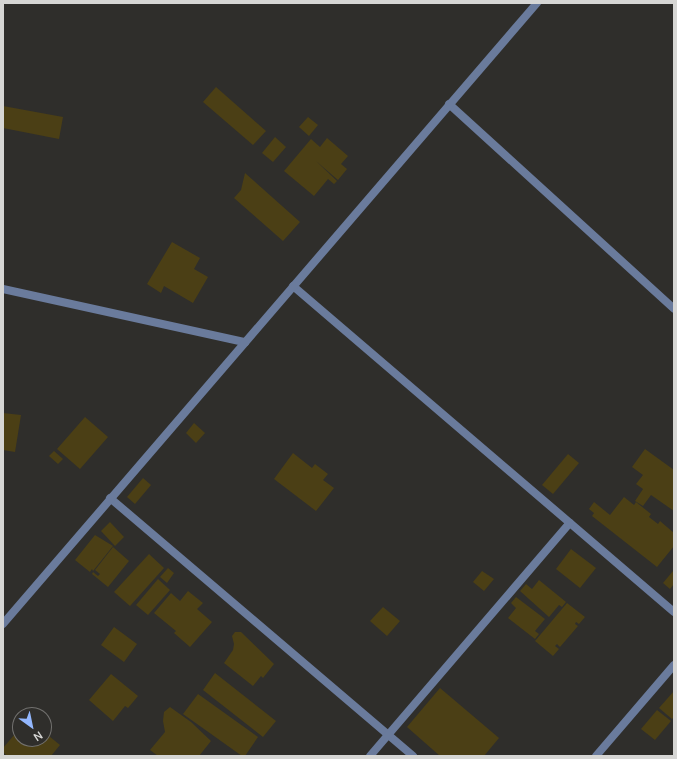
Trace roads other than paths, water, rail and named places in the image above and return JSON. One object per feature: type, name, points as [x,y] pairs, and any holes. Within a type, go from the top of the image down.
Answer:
[{"type":"street","points":[[3,624],[537,3]]},
{"type":"street","points":[[450,104],[674,309]]},
{"type":"street","points":[[293,286],[674,612]]},
{"type":"street","points":[[3,289],[245,342]]},
{"type":"street","points":[[110,498],[413,756]]},
{"type":"street","points":[[370,756],[570,523]]},
{"type":"street","points":[[596,756],[674,665]]}]
